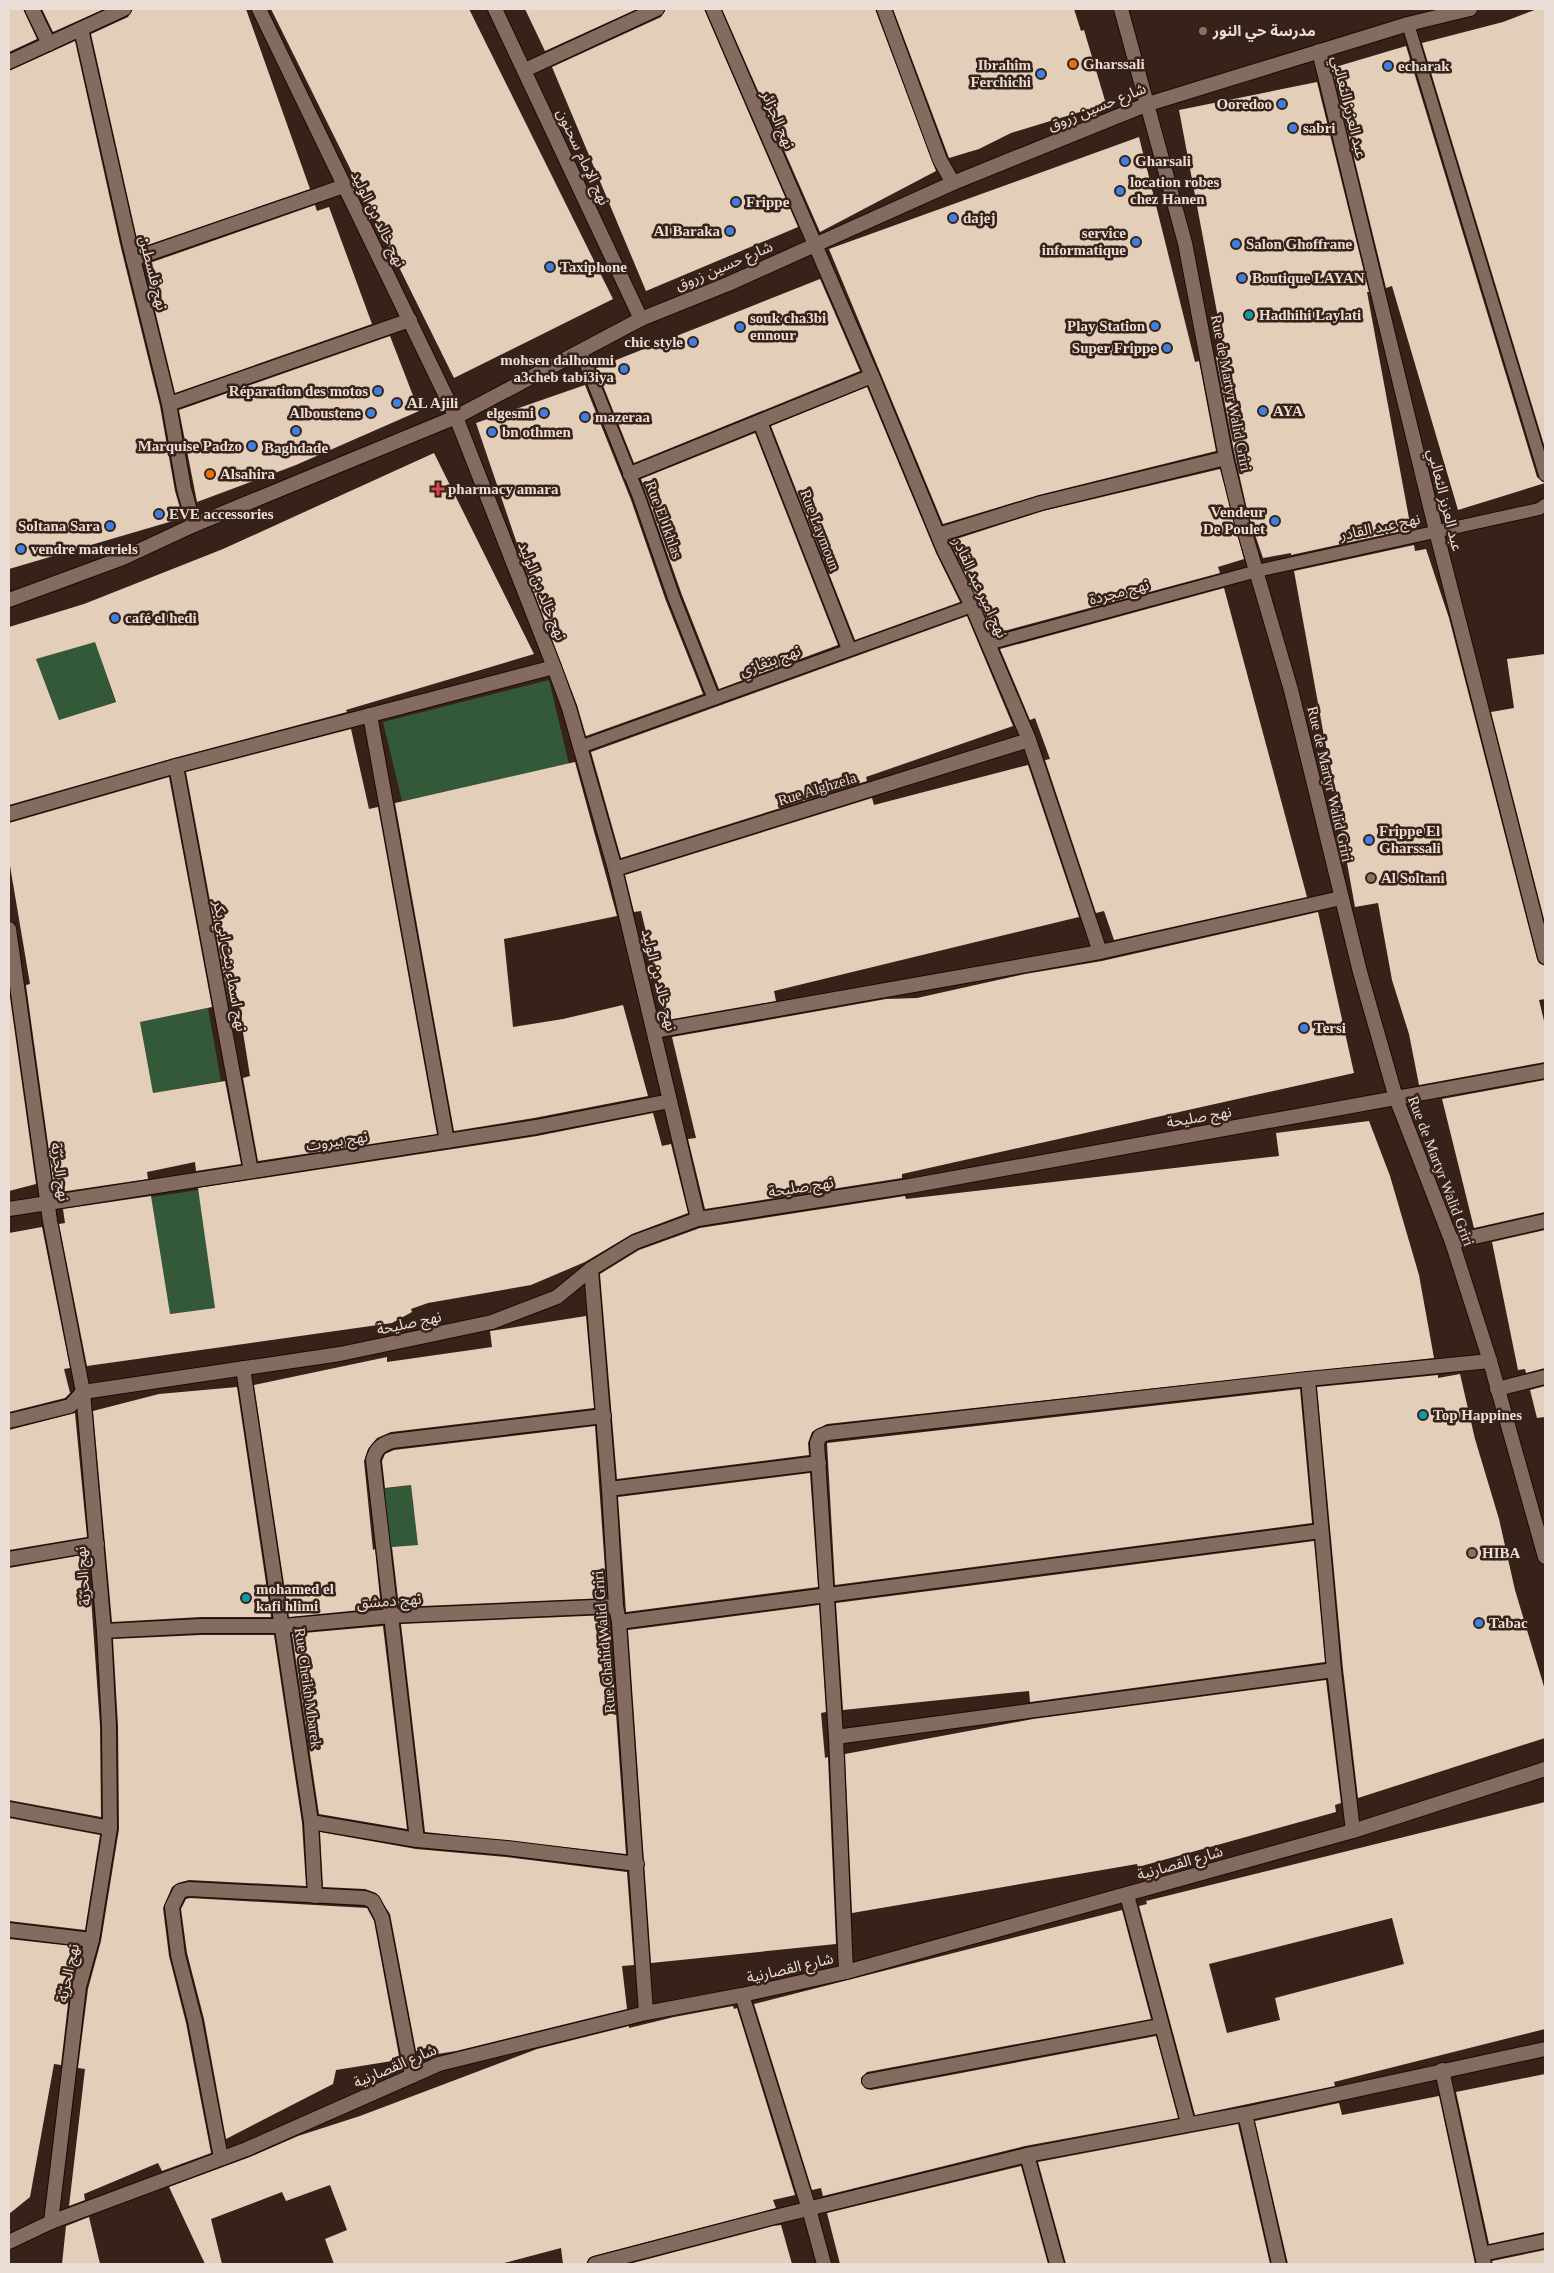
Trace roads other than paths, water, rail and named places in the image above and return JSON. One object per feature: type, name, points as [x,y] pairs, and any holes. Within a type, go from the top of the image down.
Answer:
[{"type":"street","points":[[32,9],[49,44]]},
{"type":"street","points":[[9,62],[124,9]]},
{"type":"street","name":"نهج خالد بن الوليد","points":[[259,9],[456,417],[554,667],[580,747],[615,869],[698,1219]]},
{"type":"street","name":"نهج الإمام سحنون","points":[[495,9],[641,318]]},
{"type":"street","points":[[525,70],[657,9]]},
{"type":"street","name":"نهج الجزائر","points":[[713,9],[813,244]]},
{"type":"street","points":[[884,9],[940,160],[953,183]]},
{"type":"street","name":"Rue de Martyr Walid Griri","points":[[1120,9],[1148,104],[1185,243],[1226,458],[1240,516],[1258,571],[1291,690],[1340,898],[1396,1098],[1452,1242],[1490,1361],[1545,1557]]},
{"type":"street","name":"شارع حسين زروق","points":[[9,600],[122,558],[194,525],[456,417],[581,352],[641,318],[728,284],[813,244],[953,183],[1148,104],[1408,24],[1470,9]]},
{"type":"street","name":"نهج فلسطين","points":[[81,29],[133,259],[169,404],[184,489],[194,525]]},
{"type":"street","name":"عبد العزيز الثعالبي","points":[[1319,51],[1436,531],[1545,957]]},
{"type":"street","points":[[133,259],[344,186]]},
{"type":"street","name":"نهج امير عبد القادر","points":[[813,244],[872,376],[938,535],[972,606],[1029,740],[1100,952]]},
{"type":"street","points":[[169,404],[410,320]]},
{"type":"street","points":[[630,474],[872,376]]},
{"type":"street","name":"Rue Laymoun","points":[[760,422],[849,649]]},
{"type":"street","points":[[938,535],[1041,503],[1226,458]]},
{"type":"street","points":[[9,814],[176,766],[554,667]]},
{"type":"street","points":[[370,715],[447,1141]]},
{"type":"street","name":"Rue Alghzela","points":[[615,869],[1029,740]]},
{"type":"street","name":"نهج اسماء بنت ابي بكر","points":[[176,766],[251,1171]]},
{"type":"street","points":[[654,1031],[1100,952],[1340,898]]},
{"type":"street","name":"نهج الحرّيّة","points":[[9,929],[50,1221],[83,1392],[104,1631],[109,1726],[110,1828],[92,1940],[79,1987],[51,2222]]},
{"type":"street","name":"نهج صليحة","points":[[83,1392],[340,1354],[492,1322],[536,1307],[556,1297],[591,1270],[635,1242],[698,1219],[910,1186],[1545,1071]]},
{"type":"street","name":"نهج بيروت","points":[[9,1209],[536,1127],[670,1100]]},
{"type":"street","points":[[1452,1242],[1545,1221]]},
{"type":"street","name":"Rue Chahid Walid Griri","points":[[591,1270],[604,1416],[646,2013]]},
{"type":"street","points":[[846,1972],[836,1737],[817,1443],[820,1436],[828,1433],[1308,1379],[1490,1361]]},
{"type":"street","name":"Rue Cheikh Mbarek","points":[[243,1368],[311,1822],[315,1896]]},
{"type":"street","points":[[1497,1389],[1545,1377]]},
{"type":"street","points":[[1308,1379],[1334,1670],[1353,1831]]},
{"type":"street","points":[[9,1421],[70,1406],[83,1392]]},
{"type":"street","points":[[417,1840],[373,1460],[376,1451],[382,1444],[604,1416]]},
{"type":"street","points":[[609,1489],[819,1464]]},
{"type":"street","points":[[619,1622],[1321,1531]]},
{"type":"street","points":[[9,1560],[97,1544]]},
{"type":"street","name":"نهج دمشق","points":[[104,1631],[201,1626],[283,1626],[391,1616],[616,1606]]},
{"type":"street","points":[[836,1737],[1334,1670]]},
{"type":"street","name":"شارع القصارنية","points":[[9,2242],[51,2222],[221,2158],[439,2064],[646,2013],[742,1995],[846,1972],[1353,1831],[1545,1769]]},
{"type":"street","points":[[9,1808],[110,1828]]},
{"type":"street","points":[[311,1822],[417,1840],[507,1848],[637,1864]]},
{"type":"street","points":[[221,2158],[195,2021],[178,1955],[172,1907],[178,1893],[188,1889],[365,1898],[373,1901],[378,1908],[412,2076]]},
{"type":"street","points":[[1127,1895],[1160,2026],[1188,2123]]},
{"type":"street","points":[[9,1930],[92,1940]]},
{"type":"street","points":[[742,1995],[809,2209],[824,2264]]},
{"type":"street","points":[[869,2081],[1160,2026]]},
{"type":"street","points":[[595,2264],[613,2262],[809,2209],[1027,2155],[1188,2123],[1245,2114],[1545,2049]]},
{"type":"street","points":[[1442,2070],[1483,2259],[1545,2241]]},
{"type":"street","points":[[1245,2114],[1279,2264]]},
{"type":"street","points":[[1027,2155],[1057,2264]]},
{"type":"lane","points":[[1408,24],[1545,475]]},
{"type":"lane","name":"Rue El Ikhlas","points":[[581,352],[630,474],[674,598],[714,699]]},
{"type":"lane","name":"نهج عبد القادر","points":[[1258,571],[1542,507]]},
{"type":"lane","name":"نهج مجردة","points":[[988,644],[1258,571]]},
{"type":"lane","name":"نهج بنغازي","points":[[580,747],[972,606]]},
{"type":"place","name":"مدرسة حي النور","points":[[1203,31]]},
{"type":"place","name":"Gharssali","points":[[1073,64]]},
{"type":"place","name":"echarak","points":[[1388,66]]},
{"type":"place","name":"Ibrahim Ferchichi","points":[[1041,74]]},
{"type":"place","name":"Ooredoo","points":[[1282,104]]},
{"type":"place","name":"sabri","points":[[1293,128]]},
{"type":"place","name":"Gharsali","points":[[1125,161]]},
{"type":"place","name":"location robes chez Hanen","points":[[1120,191]]},
{"type":"place","name":"Frippe","points":[[736,202]]},
{"type":"place","name":"dajej","points":[[953,218]]},
{"type":"place","name":"Al Baraka","points":[[730,231]]},
{"type":"place","name":"service informatique","points":[[1136,242]]},
{"type":"place","name":"Salon Ghoffrane","points":[[1236,244]]},
{"type":"place","name":"Taxiphone","points":[[550,267]]},
{"type":"place","name":"Boutique LAYAN","points":[[1242,278]]},
{"type":"place","name":"Hadhihi Laylati","points":[[1249,315]]},
{"type":"place","name":"Play Station","points":[[1155,326]]},
{"type":"place","name":"souk cha3bi ennour","points":[[740,327]]},
{"type":"place","name":"chic style","points":[[693,342]]},
{"type":"place","name":"Super Frippe","points":[[1167,348]]},
{"type":"place","name":"mohsen dalhoumi a3cheb tabi3iya","points":[[624,369]]},
{"type":"place","name":"Réparation des motos","points":[[378,391]]},
{"type":"place","name":"AL Ajili","points":[[397,403]]},
{"type":"place","name":"AYA","points":[[1263,411]]},
{"type":"place","name":"Alboustene","points":[[371,413]]},
{"type":"place","name":"elgesmi","points":[[544,413]]},
{"type":"place","name":"mazeraa","points":[[585,417]]},
{"type":"place","name":"Baghdade","points":[[296,431]]},
{"type":"place","name":"bn othmen","points":[[492,432]]},
{"type":"place","name":"Marquise Padzo","points":[[252,446]]},
{"type":"place","name":"Alsahira","points":[[210,474]]},
{"type":"place","name":"pharmacy amara","points":[[438,489]]},
{"type":"place","name":"EVE accessories","points":[[159,514]]},
{"type":"place","name":"Vendeur De Poulet","points":[[1275,521]]},
{"type":"place","name":"Soltana Sara","points":[[110,526]]},
{"type":"place","name":"vendre materiels","points":[[21,549]]},
{"type":"place","name":"café el hedi","points":[[115,618]]},
{"type":"place","name":"Frippe El Gharssali","points":[[1369,840]]},
{"type":"place","name":"Al Soltani","points":[[1371,878]]},
{"type":"place","name":"Tersi","points":[[1304,1028]]},
{"type":"place","name":"Top Happines","points":[[1423,1415]]},
{"type":"place","name":"HIBA","points":[[1472,1553]]},
{"type":"place","name":"mohamed el kafi hlimi","points":[[246,1598]]},
{"type":"place","name":"Tabac","points":[[1479,1623]]}]
